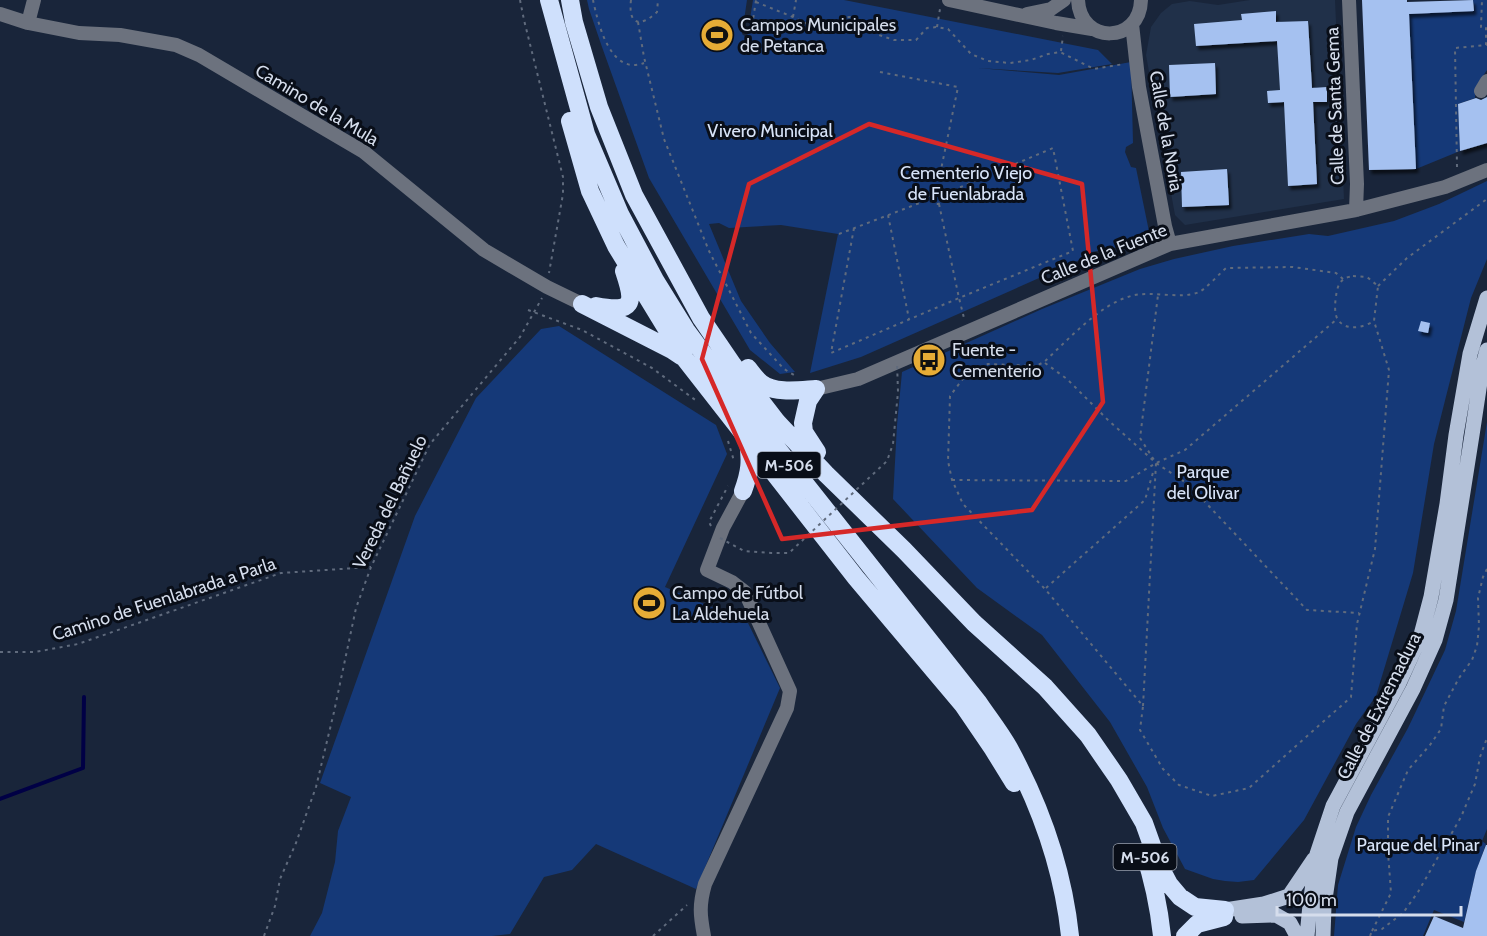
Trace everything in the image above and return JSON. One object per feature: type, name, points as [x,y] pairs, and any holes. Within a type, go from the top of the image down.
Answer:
[{"type":"highway","points":[[542,0],[544,27],[590,191],[616,246],[685,360],[856,578],[963,705],[993,749],[1016,786],[1035,830],[1048,873],[1067,908]]},
{"type":"highway","name":"M-506","points":[[549,0],[586,134],[620,214],[655,280],[686,330],[723,380],[978,702],[1008,747],[1036,804],[1057,860],[1070,936]]},
{"type":"highway","name":"M-506","points":[[570,0],[574,22],[599,107],[634,195],[701,318],[733,365],[777,422],[974,623],[1045,687],[1088,735],[1119,780],[1150,870],[1162,936]]},
{"type":"highway","points":[[582,304],[619,309],[628,304],[631,299],[616,246]]},
{"type":"highway","points":[[582,304],[672,350],[685,360]]},
{"type":"highway","points":[[701,318],[731,346],[761,383],[783,390],[816,389]]},
{"type":"highway","points":[[816,389],[808,401],[803,423],[804,432],[843,491]]},
{"type":"highway","points":[[737,486],[748,476],[750,459],[747,439]]},
{"type":"highway","points":[[737,486],[769,482],[785,487]]},
{"type":"highway","points":[[1119,780],[1144,823],[1159,865],[1169,884],[1180,897],[1195,907],[1224,913]]},
{"type":"highway","points":[[1185,936],[1197,924],[1224,913]]},
{"type":"main road","name":"Calle de Extremadura","points":[[1307,936],[1317,854],[1333,806],[1400,683],[1421,635],[1431,597],[1470,354],[1487,298]]},
{"type":"main road","name":"Calle de Extremadura","points":[[1323,936],[1324,906],[1331,858],[1347,812],[1413,689],[1435,640],[1449,581],[1487,350]]},
{"type":"main road","name":"Calle de Extremadura","points":[[1224,913],[1289,896],[1317,854]]},
{"type":"main road","points":[[1224,913],[1276,915],[1290,923],[1297,936]]},
{"type":"street","points":[[28,23],[34,0]]},
{"type":"street","points":[[1022,15],[1051,9],[1064,0]]},
{"type":"street","points":[[1078,0],[1081,16],[1092,29]]},
{"type":"street","points":[[945,4],[965,2],[1110,34],[1119,32],[1149,0]]},
{"type":"street","name":"Calle de Santa Gema","points":[[1349,0],[1357,184],[1356,210]]},
{"type":"street","name":"Calle de la Noria","points":[[1137,12],[1139,87],[1170,244]]},
{"type":"street","name":"Camino de la Mula","points":[[0,14],[28,23],[80,33],[120,34],[176,45],[199,55],[364,152],[484,250],[547,287],[582,304]]},
{"type":"street","name":"Calle de la Fuente","points":[[816,389],[858,379],[1170,244],[1356,210],[1445,187],[1487,170]]},
{"type":"street","points":[[704,936],[700,900],[705,884],[787,708],[790,691],[745,592],[732,582],[707,570],[737,486]]},
{"type":"path","name":"Vereda del Bañuelo","points":[[264,936],[275,906],[279,879],[296,843],[316,787],[356,608],[371,567],[430,444],[520,337],[547,287],[563,194],[563,177],[520,0]]},
{"type":"path","points":[[593,0],[605,41],[610,50],[627,64],[635,66],[645,62]]},
{"type":"path","points":[[631,0],[632,18],[638,22],[647,21],[657,12],[658,0]]},
{"type":"path","points":[[793,16],[796,0]]},
{"type":"path","points":[[1458,182],[1455,48],[1485,45],[1486,27],[1481,27],[1482,0]]},
{"type":"path","points":[[751,33],[756,1],[793,16],[808,25],[832,23],[850,17],[862,21],[879,35],[894,40],[916,40],[927,28],[948,29],[971,54],[988,61],[1010,63],[1060,52],[1094,69],[1112,68],[1130,63]]},
{"type":"path","points":[[937,27],[945,4]]},
{"type":"path","points":[[638,22],[645,62],[664,139],[709,251],[751,333],[784,369],[816,389]]},
{"type":"path","points":[[880,72],[958,87],[937,189]]},
{"type":"path","points":[[854,228],[831,353],[1073,251],[1053,148],[944,194]]},
{"type":"path","points":[[930,199],[934,204],[939,204],[944,200],[944,194],[937,189]]},
{"type":"path","points":[[930,199],[932,191],[937,189]]},
{"type":"path","points":[[839,234],[930,199]]},
{"type":"path","points":[[1158,294],[1140,438],[1156,463],[1140,730],[1162,769],[1179,785],[1212,796],[1249,788],[1352,697],[1357,624],[1374,549],[1389,370],[1374,321],[1378,286],[1407,258],[1487,199]]},
{"type":"path","points":[[939,204],[968,331]]},
{"type":"path","points":[[888,215],[909,319]]},
{"type":"path","points":[[1143,706],[1045,589],[963,504],[952,480],[948,461],[950,396],[965,376],[988,364],[1036,366],[1044,362],[1111,303],[1132,295],[1180,295],[1199,292],[1226,268],[1293,267],[1336,273],[1343,279]]},
{"type":"path","points":[[1374,321],[1358,328],[1341,323],[1337,319],[1335,306],[1337,287],[1343,279],[1353,276],[1367,277],[1378,286]]},
{"type":"path","points":[[528,310],[582,330],[652,368],[699,403]]},
{"type":"path","points":[[952,480],[1126,482],[1156,463],[1185,450],[1337,319]]},
{"type":"path","points":[[737,486],[709,522],[720,538],[744,551],[789,553],[886,461],[893,444],[898,392],[897,362]]},
{"type":"path","points":[[1044,362],[1067,379],[1156,463],[1188,484],[1306,610],[1359,613]]},
{"type":"path","points":[[726,434],[734,468]]},
{"type":"path","points":[[1045,589],[1145,500],[1156,463]]},
{"type":"path","name":"Camino de Fuenlabrada a Parla","points":[[0,652],[35,652],[78,645],[282,573],[371,567]]},
{"type":"path","points":[[1370,936],[1391,893],[1388,817],[1408,770],[1441,729],[1444,706],[1472,660],[1477,646],[1479,626],[1478,598],[1487,569]]},
{"type":"path","points":[[1372,931],[1382,929],[1403,913],[1418,892],[1461,817],[1475,784],[1480,757],[1487,738]]},
{"type":"path","points":[[653,936],[693,899],[700,900]]},
{"type":"highlighted area","points":[[869,124],[1082,184],[1103,402],[1032,510],[782,539],[702,359],[749,184]]},
{"type":"shaded area","points":[[1250,0],[1335,0],[1344,199],[1185,225],[1175,215],[1146,55],[1151,27],[1161,13],[1172,4],[1190,1],[1218,5]]},
{"type":"green space","points":[[587,0],[747,0],[742,34],[747,38],[753,0],[844,0],[1098,50],[1112,64],[1058,73],[978,68],[1059,75],[1131,62],[1133,143],[1126,147],[1125,152],[1131,167],[1136,168],[1151,241],[1081,254],[1082,259],[861,357],[810,373],[838,234],[781,225],[729,228],[719,223],[709,224],[741,301],[770,343],[795,372],[780,374],[750,350],[649,178]]},
{"type":"green space","points":[[1473,0],[1487,0],[1487,70],[1475,88],[1475,98],[1458,104],[1460,151],[1416,169],[1409,14],[1474,11]]},
{"type":"green space","name":"Parque del Olivar","points":[[1487,181],[1487,259],[1471,298],[1456,357],[1434,444],[1413,573],[1376,696],[1356,724],[1304,820],[1254,880],[1225,881],[1185,869],[1163,828],[1147,787],[1110,722],[1042,635],[977,588],[893,499],[902,372],[1042,309],[1140,269],[1233,246],[1309,234],[1328,236],[1394,221],[1439,204]]},
{"type":"green space","points":[[559,326],[716,425],[727,454],[665,587],[748,623],[780,688],[696,889],[596,844],[572,870],[544,877],[510,934],[492,936],[310,936],[322,913],[335,862],[338,831],[351,797],[320,783],[415,516],[476,398],[541,329]]},
{"type":"green space","name":"Parque del Pinar","points":[[1487,422],[1487,829],[1482,841],[1486,844],[1476,872],[1464,922],[1434,910],[1423,936],[1334,936],[1338,885],[1356,827],[1408,728],[1445,650],[1456,611]]},
{"type":"building","points":[[1362,0],[1407,0],[1407,2],[1473,0],[1474,11],[1409,14],[1416,169],[1369,170]]},
{"type":"building","points":[[1276,11],[1276,22],[1308,21],[1312,88],[1327,87],[1327,102],[1313,102],[1317,184],[1288,186],[1284,102],[1268,103],[1267,91],[1280,90],[1277,41],[1196,46],[1194,24],[1242,20],[1241,14]]},
{"type":"building","points":[[1215,63],[1216,94],[1170,97],[1169,65]]},
{"type":"building","points":[[1487,97],[1487,143],[1460,151],[1458,104]]},
{"type":"building","points":[[1227,169],[1229,205],[1182,207],[1181,172]]},
{"type":"building","points":[[1421,321],[1430,323],[1428,333],[1418,331]]},
{"type":"building","points":[[1486,845],[1487,936],[1425,936],[1434,916],[1463,928],[1476,871]]},
{"type":"waterway","points":[[0,799],[83,768],[84,697]]},
{"type":"place","name":"Campos Municipales de Petanca","points":[[717,35]]},
{"type":"place","name":"Fuente - Cementerio","points":[[929,360]]},
{"type":"place","name":"Campo de Fútbol La Aldehuela","points":[[649,603]]},
{"type":"park label","name":"Vivero Municipal","points":[[770,131]]},
{"type":"park label","name":"Cementerio Viejo de Fuenlabrada","points":[[966,183]]}]
